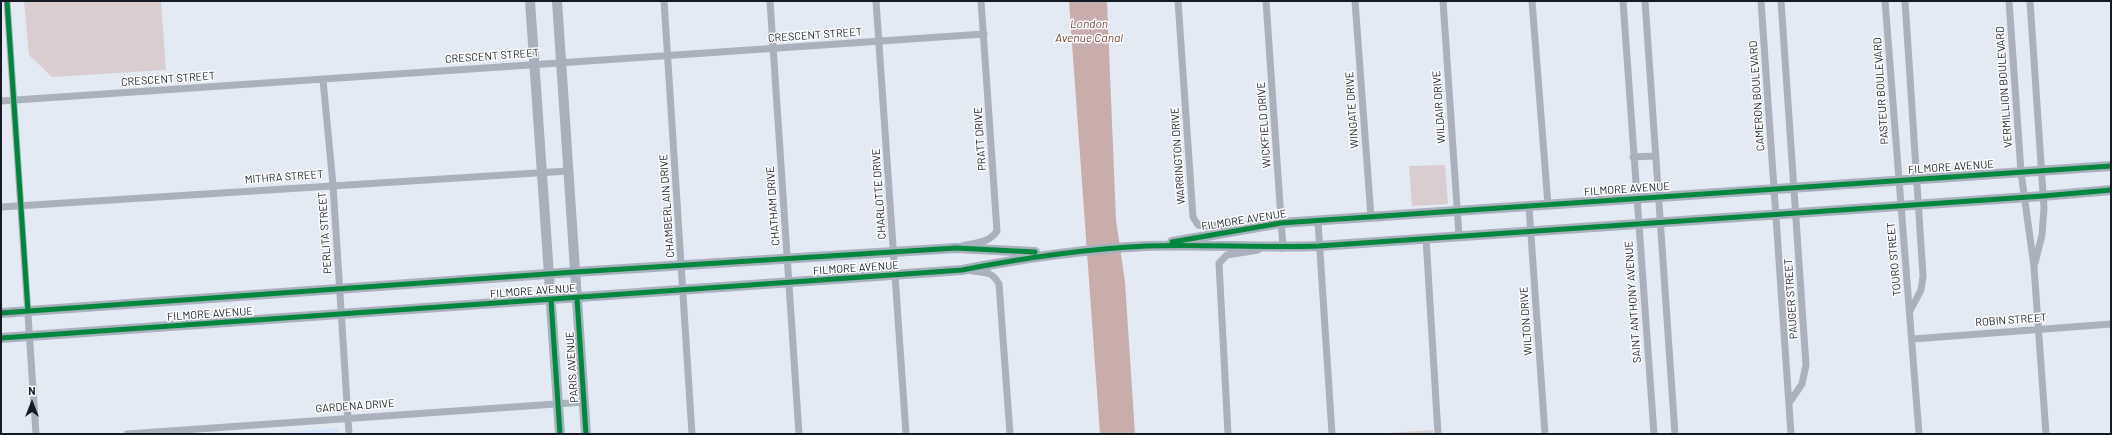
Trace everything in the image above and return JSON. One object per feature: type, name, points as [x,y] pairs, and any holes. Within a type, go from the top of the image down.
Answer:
[{"type":"street","points":[[7,1],[36,434]]},
{"type":"street","name":"PARIS AVENUE","points":[[530,1],[560,434]]},
{"type":"street","name":"PARIS AVENUE","points":[[557,1],[586,434]]},
{"type":"street","name":"CHAMBERLAIN DRIVE","points":[[664,1],[692,434]]},
{"type":"street","name":"CHATHAM DRIVE","points":[[770,1],[799,434]]},
{"type":"street","name":"CHARLOTTE DRIVE","points":[[876,1],[906,434]]},
{"type":"street","name":"PRATT DRIVE","points":[[956,248],[987,241],[992,238],[997,231],[981,1]]},
{"type":"street","name":"WARRINGTON DRIVE","points":[[1178,1],[1195,222],[1205,226],[1281,224]]},
{"type":"street","name":"WICKFIELD DRIVE","points":[[1266,1],[1283,248]]},
{"type":"street","name":"WINGATE DRIVE","points":[[1355,1],[1371,217]]},
{"type":"street","name":"WILDAIR DRIVE","points":[[1443,1],[1459,236]]},
{"type":"street","points":[[1532,1],[1548,205]]},
{"type":"street","name":"SAINT ANTHONY AVENUE","points":[[1623,1],[1654,434]]},
{"type":"street","points":[[1645,1],[1675,434]]},
{"type":"street","name":"CAMERON BOULEVARD","points":[[1761,1],[1774,189]]},
{"type":"street","points":[[1781,1],[1794,188]]},
{"type":"street","name":"PASTEUR BOULEVARD","points":[[1886,1],[1898,180]]},
{"type":"street","points":[[1905,1],[1917,179]]},
{"type":"street","name":"VERMILLION BOULEVARD","points":[[2009,1],[2023,198],[2034,267]]},
{"type":"street","points":[[2030,1],[2043,196],[2042,235],[2034,267],[2046,434]]},
{"type":"street","name":"CRESCENT STREET","points":[[1,101],[984,34]]},
{"type":"street","name":"PERLITA STREET","points":[[323,80],[332,185],[349,434]]},
{"type":"street","points":[[1634,157],[1656,156]]},
{"type":"street","name":"FILMORE AVENUE","points":[[1147,246],[1281,224],[2111,166]]},
{"type":"street","name":"MITHRA STREET","points":[[1,207],[568,171]]},
{"type":"street","name":"TOURO STREET","points":[[1910,311],[1921,290],[1923,276],[1917,179]]},
{"type":"street","name":"TOURO STREET","points":[[1898,180],[1913,339],[1919,434]]},
{"type":"street","name":"PAUGER STREET","points":[[1789,403],[1802,384],[1806,365],[1794,188]]},
{"type":"street","name":"PAUGER STREET","points":[[1774,189],[1791,434]]},
{"type":"street","name":"FILMORE AVENUE","points":[[1,338],[962,270],[1065,252],[1147,246],[1283,248],[1319,246],[2023,198],[2111,190]]},
{"type":"street","name":"WILTON DRIVE","points":[[1529,207],[1545,434]]},
{"type":"street","points":[[1318,221],[1332,434]]},
{"type":"street","points":[[1426,238],[1438,434]]},
{"type":"street","name":"FILMORE AVENUE","points":[[1,313],[894,251],[956,248],[1065,252]]},
{"type":"street","points":[[1228,434],[1219,263],[1227,255],[1283,248]]},
{"type":"street","points":[[962,270],[990,273],[995,276],[999,284],[1010,434]]},
{"type":"street","name":"ROBIN STREET","points":[[1913,339],[2111,324]]},
{"type":"street","name":"GARDENA DRIVE","points":[[127,434],[584,402]]},
{"type":"shaded area","points":[[24,1],[161,1],[166,70],[52,77],[29,55]]},
{"type":"shaded area","points":[[1445,165],[1448,204],[1412,206],[1409,166]]},
{"type":"shaded area","points":[[338,428],[339,434],[255,434]]},
{"type":"shaded area","points":[[1433,430],[1433,434],[1370,434]]},
{"type":"water","name":"London Avenue Canal","points":[[1069,1],[1107,1],[1116,220],[1125,282],[1135,434],[1100,434]]},
{"type":"cycle path","points":[[7,1],[28,311]]},
{"type":"cycle path","points":[[1172,242],[1281,223],[2111,166]]},
{"type":"cycle path","points":[[1,338],[962,270],[1054,255],[1123,247],[1319,246],[2111,190]]},
{"type":"cycle path","points":[[1,313],[575,272],[956,248],[1035,252]]},
{"type":"cycle path","points":[[577,298],[586,434]]},
{"type":"cycle path","points":[[551,300],[560,434]]}]
